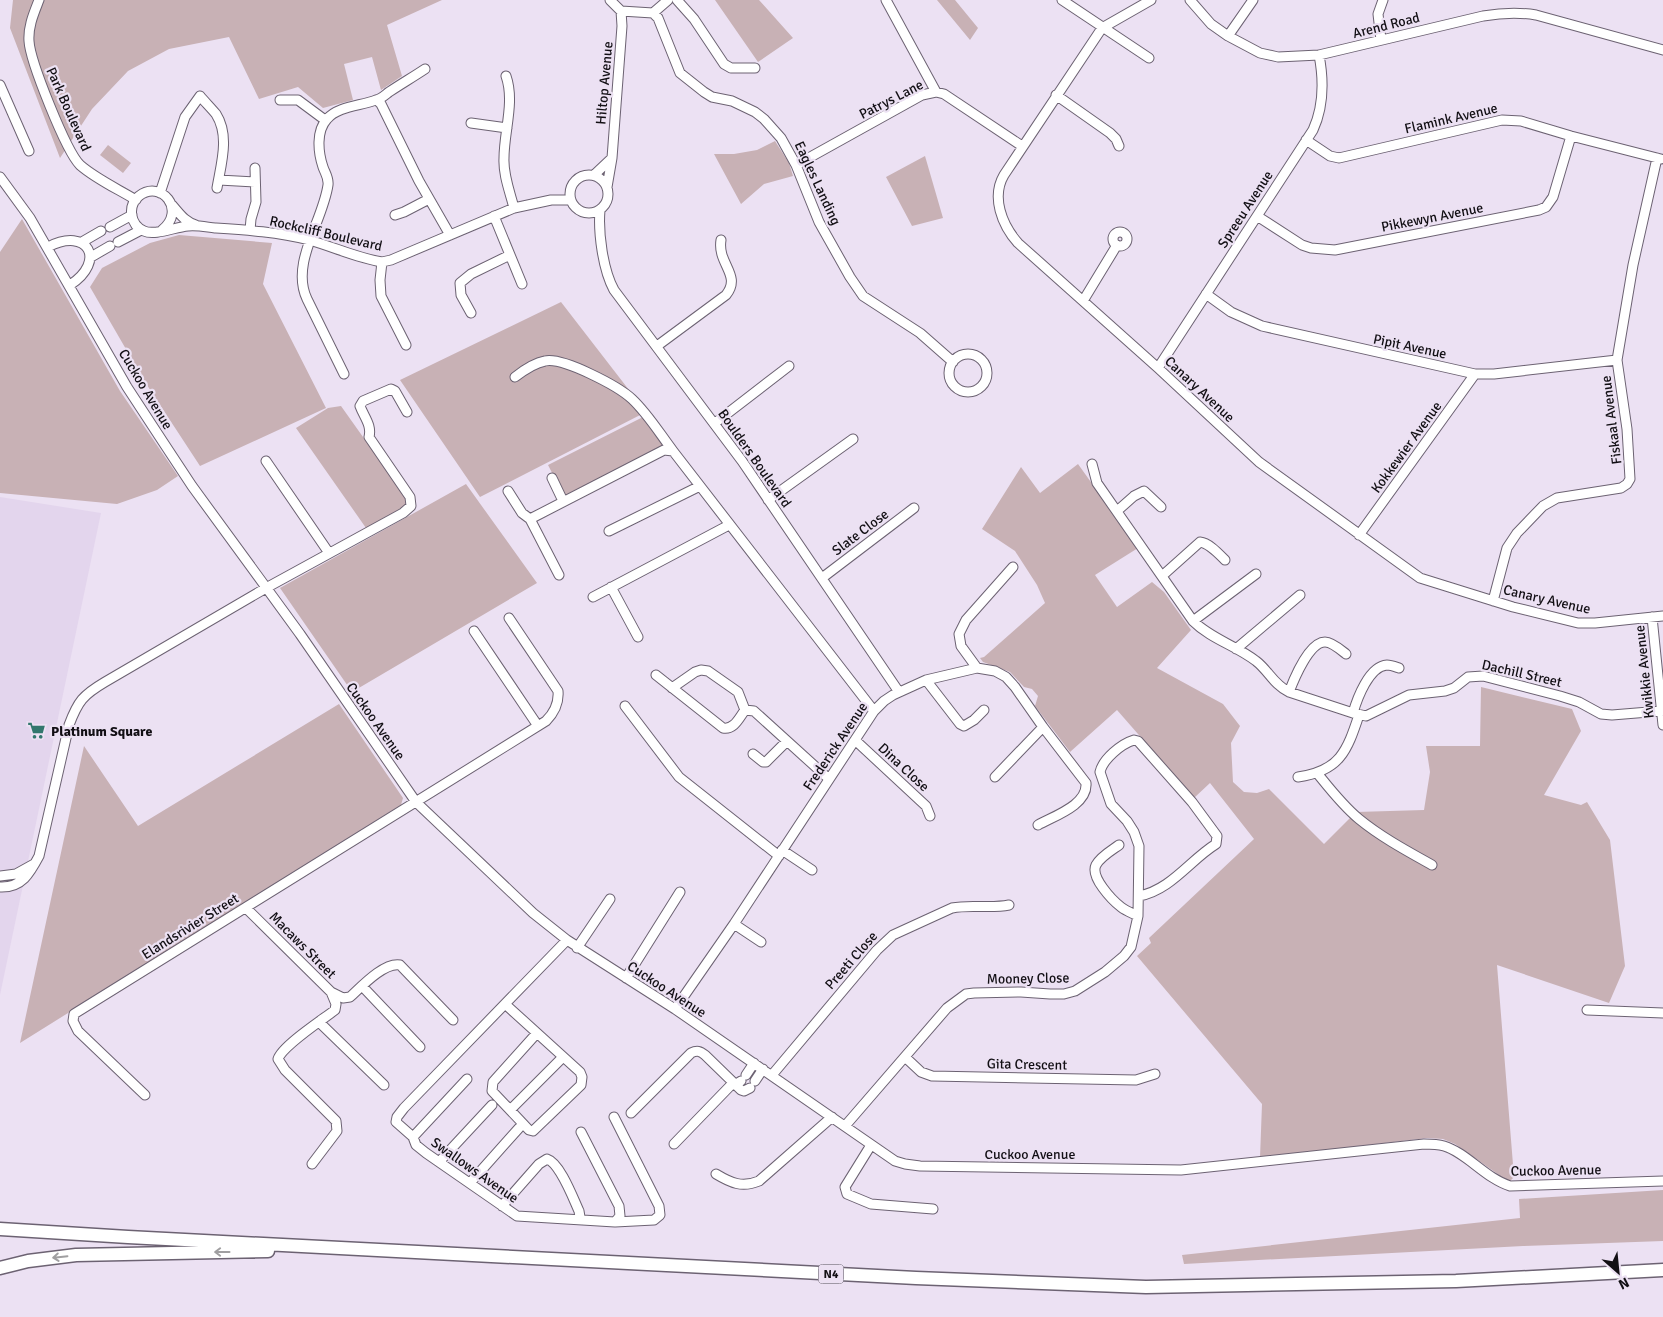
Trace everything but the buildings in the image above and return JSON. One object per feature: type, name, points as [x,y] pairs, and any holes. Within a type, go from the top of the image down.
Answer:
[{"type":"highway","name":"N4","points":[[0,1229],[323,1248],[916,1278],[1146,1286],[1456,1281],[1663,1270]]},
{"type":"highway","points":[[0,1268],[28,1261],[76,1255],[247,1252],[323,1248]]},
{"type":"street","name":"Park Boulevard","points":[[39,0],[32,16],[29,31],[30,48],[46,94],[70,150],[81,165],[136,200]]},
{"type":"street","points":[[610,0],[621,10],[653,14],[668,0]]},
{"type":"street","points":[[678,0],[694,19],[724,64],[731,68],[755,68]]},
{"type":"street","points":[[886,0],[936,92]]},
{"type":"street","points":[[1062,0],[1149,58]]},
{"type":"street","name":"Canary Avenue","points":[[1151,0],[1102,28],[1022,146],[998,187],[999,201],[1005,225],[1018,244],[1158,368],[1259,462],[1420,578],[1446,588],[1540,614],[1578,622],[1594,623],[1663,616]]},
{"type":"street","name":"Arend Road","points":[[1190,0],[1211,24],[1228,36],[1269,56],[1319,55],[1483,16],[1521,12],[1663,50]]},
{"type":"street","points":[[1228,36],[1253,0]]},
{"type":"street","points":[[1381,40],[1378,14],[1383,0]]},
{"type":"street","name":"Hiltop Avenue","points":[[600,210],[608,198],[607,186],[612,158],[622,26],[621,10]]},
{"type":"street","name":"Eagles Landing","points":[[653,14],[661,25],[680,73],[712,97],[732,101],[755,112],[764,119],[787,146],[819,222],[863,296],[920,333],[953,362]]},
{"type":"street","name":"Spreeu Avenue","points":[[1158,368],[1306,140],[1318,118],[1321,106],[1322,72],[1319,55]]},
{"type":"street","points":[[344,374],[304,293],[303,276],[309,240],[325,197],[328,182],[319,148],[321,129],[325,120],[337,111],[377,100],[425,69]]},
{"type":"street","points":[[506,76],[510,94],[504,171],[514,208]]},
{"type":"street","points":[[0,85],[4,103],[29,151]]},
{"type":"street","name":"Patrys Lane","points":[[796,165],[922,96],[936,92],[952,99],[1022,146]]},
{"type":"street","points":[[160,192],[185,117],[200,96],[216,115],[224,133],[218,184],[255,182]]},
{"type":"street","points":[[1056,96],[1110,132],[1119,146]]},
{"type":"street","points":[[280,100],[298,100],[325,120]]},
{"type":"street","points":[[377,100],[381,104],[429,199],[450,235]]},
{"type":"street","name":"Flamink Avenue","points":[[1306,140],[1330,156],[1339,158],[1508,119],[1660,158]]},
{"type":"street","points":[[471,123],[506,128]]},
{"type":"street","name":"Pikkewyn Avenue","points":[[1257,216],[1302,245],[1311,248],[1335,250],[1539,210],[1546,207],[1553,197],[1571,136]]},
{"type":"street","points":[[594,175],[612,158]]},
{"type":"street","name":"Fiskaal Avenue","points":[[1493,600],[1507,548],[1517,533],[1543,506],[1557,498],[1622,488],[1630,479],[1618,360],[1633,265],[1660,158]]},
{"type":"street","points":[[250,230],[256,202],[255,168]]},
{"type":"street","points":[[600,210],[586,214],[578,210],[570,200],[570,189],[574,181],[584,175],[594,175],[607,186]]},
{"type":"street","name":"Cuckoo Avenue","points":[[0,178],[30,218],[137,403],[192,486],[300,634],[416,802],[533,913],[566,940],[676,1009],[895,1161],[912,1166],[1163,1170],[1210,1168],[1399,1146],[1436,1144],[1450,1149],[1490,1176],[1510,1186],[1663,1181]]},
{"type":"street","name":"Rockcliff Boulevard","points":[[551,200],[570,189]]},
{"type":"street","points":[[172,204],[172,218],[168,226],[162,230],[148,233],[141,230],[133,221],[132,209],[136,200],[146,193],[160,192],[172,204],[183,219],[204,227]]},
{"type":"street","points":[[395,215],[429,199]]},
{"type":"street","name":"Rockcliff Boulevard","points":[[204,227],[250,230],[309,240],[382,262],[391,260],[514,208],[551,200],[570,200]]},
{"type":"street","name":"Boulders Boulevard","points":[[600,210],[600,237],[610,282],[715,423],[899,692]]},
{"type":"street","name":"Boulders Boulevard","points":[[586,214],[600,237]]},
{"type":"street","points":[[48,248],[66,240],[82,242],[132,215]]},
{"type":"street","points":[[494,216],[522,284]]},
{"type":"street","points":[[162,230],[188,226],[204,227]]},
{"type":"street","points":[[90,257],[141,230]]},
{"type":"street","points":[[657,346],[730,291],[732,279],[721,257],[721,240]]},
{"type":"street","points":[[70,285],[85,273],[90,257],[88,249],[82,242]]},
{"type":"street","points":[[1083,301],[1117,245]]},
{"type":"street","points":[[471,313],[461,295],[460,283],[471,274],[510,255]]},
{"type":"street","points":[[382,262],[381,296],[406,345]]},
{"type":"street","name":"Pipit Avenue","points":[[1206,294],[1231,312],[1262,326],[1475,374],[1494,374],[1618,360]]},
{"type":"street","points":[[967,355],[973,355],[982,360],[987,375],[983,385],[974,391],[963,392],[958,390],[949,377],[953,362],[967,355]]},
{"type":"street","points":[[515,377],[546,360],[562,362],[619,390],[632,399],[874,711]]},
{"type":"street","points":[[715,423],[789,366]]},
{"type":"street","name":"Kokkewier Avenue","points":[[1359,535],[1475,374]]},
{"type":"street","points":[[0,887],[12,886],[25,879],[36,863],[47,826],[69,725],[81,699],[105,682],[266,588],[404,512],[411,506],[410,497],[369,437],[370,426],[360,406],[363,401],[391,388],[395,391],[407,412]]},
{"type":"street","points":[[768,500],[853,439]]},
{"type":"street","points":[[530,519],[664,450],[673,451]]},
{"type":"street","points":[[266,461],[329,553]]},
{"type":"street","points":[[1092,464],[1097,483],[1193,621],[1202,629],[1254,660],[1280,688],[1356,714]]},
{"type":"street","points":[[552,478],[563,501]]},
{"type":"street","points":[[609,531],[700,486]]},
{"type":"street","points":[[508,491],[522,513],[530,519],[559,575]]},
{"type":"street","points":[[1117,511],[1134,496],[1144,491],[1161,507]]},
{"type":"street","name":"Slate Close","points":[[822,578],[914,508]]},
{"type":"street","points":[[593,597],[729,525]]},
{"type":"street","points":[[1162,576],[1200,542],[1210,546],[1225,560]]},
{"type":"street","points":[[977,668],[961,646],[959,634],[966,620],[1013,567]]},
{"type":"street","points":[[1193,621],[1256,574]]},
{"type":"street","points":[[611,587],[638,637]]},
{"type":"street","points":[[1236,649],[1300,595]]},
{"type":"street","name":"Kwikkie Avenue","points":[[1652,617],[1663,725]]},
{"type":"street","name":"Elandsrivier Street","points":[[145,1095],[78,1031],[73,1021],[74,1014],[538,726],[551,716],[558,700],[558,691],[509,618]]},
{"type":"street","points":[[474,631],[538,726]]},
{"type":"street","points":[[1289,692],[1305,659],[1311,650],[1318,645],[1325,642],[1330,643],[1346,654]]},
{"type":"street","points":[[1298,777],[1317,773],[1338,760],[1344,753],[1363,689],[1374,672],[1380,667],[1388,665],[1400,668]]},
{"type":"street","name":"Frederick Avenue","points":[[676,1009],[874,711],[884,701],[899,692],[926,680],[977,668],[995,671],[1006,677],[1084,778],[1086,788],[1081,798],[1072,807],[1038,825]]},
{"type":"street","points":[[672,688],[695,672],[701,670],[708,671],[738,692],[745,710]]},
{"type":"street","points":[[656,676],[723,728],[733,726],[745,710]]},
{"type":"street","name":"Dachill Street","points":[[1356,714],[1366,716],[1417,693],[1445,691],[1468,678],[1476,676],[1495,678],[1560,696],[1579,702],[1601,714],[1612,715],[1662,711]]},
{"type":"street","points":[[926,680],[960,724],[964,726],[968,724],[984,710]]},
{"type":"street","points":[[625,706],[679,777],[780,853],[812,870]]},
{"type":"street","points":[[745,710],[754,711],[830,778]]},
{"type":"street","points":[[995,777],[1043,727]]},
{"type":"street","points":[[753,754],[763,762],[766,762],[787,740]]},
{"type":"street","name":"Dina Close","points":[[855,740],[926,806],[930,816]]},
{"type":"street","name":"Mooney Close","points":[[845,1126],[947,1008],[966,994],[1021,992],[1064,994],[1075,991],[1105,972],[1124,956],[1131,947],[1138,916],[1140,854],[1138,839],[1127,821],[1112,804],[1100,772],[1101,767],[1128,742],[1134,740],[1138,741],[1192,802],[1217,836],[1216,844],[1173,880],[1160,889],[1139,896]]},
{"type":"street","points":[[1317,773],[1358,818],[1392,842],[1432,865]]},
{"type":"street","points":[[1119,845],[1099,860],[1094,871],[1099,882],[1116,903],[1138,916]]},
{"type":"street","points":[[0,876],[16,874],[36,863]]},
{"type":"street","points":[[626,978],[680,892]]},
{"type":"street","points":[[577,948],[610,899]]},
{"type":"street","name":"Preeti Close","points":[[772,1075],[877,950],[893,934],[952,908],[996,908],[1009,905]]},
{"type":"street","name":"Macaws Street","points":[[246,908],[332,992],[343,998],[350,997],[362,986]]},
{"type":"street","points":[[734,924],[761,942]]},
{"type":"street","name":"Swallows Avenue","points":[[566,940],[396,1120],[413,1137],[416,1145],[517,1216],[615,1222],[654,1220],[661,1212],[659,1206],[614,1117]]},
{"type":"street","points":[[420,1047],[362,986],[386,967],[396,964],[400,965],[452,1020]]},
{"type":"street","points":[[312,1164],[337,1131],[336,1121],[286,1070],[278,1059],[279,1055],[288,1046],[335,1010],[336,1004],[332,992]]},
{"type":"street","points":[[505,1004],[537,1033],[563,1057],[580,1072],[582,1077],[581,1085],[533,1130],[529,1130],[492,1092],[493,1082],[537,1033]]},
{"type":"street","points":[[1587,1010],[1663,1013]]},
{"type":"street","points":[[319,1022],[384,1085]]},
{"type":"street","points":[[631,1113],[695,1051],[705,1055],[740,1080],[744,1091],[763,1069]]},
{"type":"street","points":[[510,1110],[563,1057]]},
{"type":"street","name":"Gita Crescent","points":[[905,1057],[921,1072],[932,1076],[1136,1080],[1154,1074]]},
{"type":"street","points":[[674,1144],[740,1080],[754,1063]]},
{"type":"street","points":[[413,1137],[468,1079]]},
{"type":"street","points":[[439,1162],[492,1105]]},
{"type":"street","points":[[716,1174],[736,1184],[749,1185],[759,1181],[832,1117]]},
{"type":"street","points":[[470,1183],[519,1128]]},
{"type":"street","points":[[581,1132],[619,1206],[621,1213],[615,1222]]},
{"type":"street","points":[[871,1145],[845,1187],[847,1194],[871,1204],[933,1209]]},
{"type":"street","points":[[502,1206],[539,1164],[547,1159],[553,1162],[559,1170],[580,1211],[578,1219]]},
{"type":"shaded area","points":[[13,0],[442,0],[387,25],[402,76],[381,90],[372,57],[344,64],[353,100],[323,108],[298,87],[259,99],[229,37],[169,49],[128,71],[92,109],[60,158],[10,28]]},
{"type":"shaded area","points":[[715,0],[759,0],[793,38],[758,62]]},
{"type":"shaded area","points":[[937,0],[955,0],[978,28],[970,40]]},
{"type":"shaded area","points":[[775,141],[789,163],[793,176],[764,184],[741,204],[714,154],[734,154],[757,150]]},
{"type":"shaded area","points":[[108,145],[131,163],[123,173],[100,155]]},
{"type":"shaded area","points":[[925,156],[943,218],[912,226],[886,177]]},
{"type":"shaded area","points":[[22,219],[120,391],[178,476],[157,490],[117,504],[0,493],[0,252]]},
{"type":"shaded area","points":[[179,235],[272,243],[263,284],[326,408],[200,466],[145,382],[90,287],[102,268],[150,243]]},
{"type":"shaded area","points":[[561,302],[646,412],[480,497],[400,380]]},
{"type":"shaded area","points":[[341,406],[407,499],[404,509],[366,528],[296,428],[328,408]]},
{"type":"shaded area","points":[[643,417],[665,446],[567,496],[563,494],[548,465]]},
{"type":"shaded area","points":[[1078,464],[1138,548],[1095,575],[1117,607],[1152,582],[1164,592],[1191,630],[1157,668],[1223,704],[1240,726],[1231,743],[1233,782],[1244,792],[1257,793],[1269,789],[1324,844],[1356,812],[1424,810],[1430,772],[1426,746],[1480,746],[1481,687],[1572,709],[1581,731],[1544,795],[1581,805],[1587,802],[1610,840],[1625,966],[1609,1003],[1497,965],[1514,1177],[1509,1182],[1455,1144],[1443,1139],[1427,1138],[1260,1158],[1262,1104],[1137,956],[1151,943],[1149,938],[1254,839],[1210,783],[1194,798],[1117,710],[1070,752],[1035,706],[1038,696],[1032,689],[1024,687],[1010,672],[983,662],[980,658],[984,657],[1045,603],[1037,585],[1015,551],[982,529],[1021,467],[1040,493]]},
{"type":"shaded area","points":[[466,484],[537,583],[352,692],[280,588]]},
{"type":"shaded area","name":"Platinum Square","points":[[0,497],[101,513],[0,995]]},
{"type":"shaded area","points":[[339,704],[403,798],[401,805],[20,1043],[84,746],[138,826]]},
{"type":"shaded area","points":[[1663,1190],[1663,1241],[1523,1246],[1184,1264],[1182,1255],[1520,1218],[1519,1199]]},
{"type":"place","name":"Platinum Square","points":[[37,731]]}]
